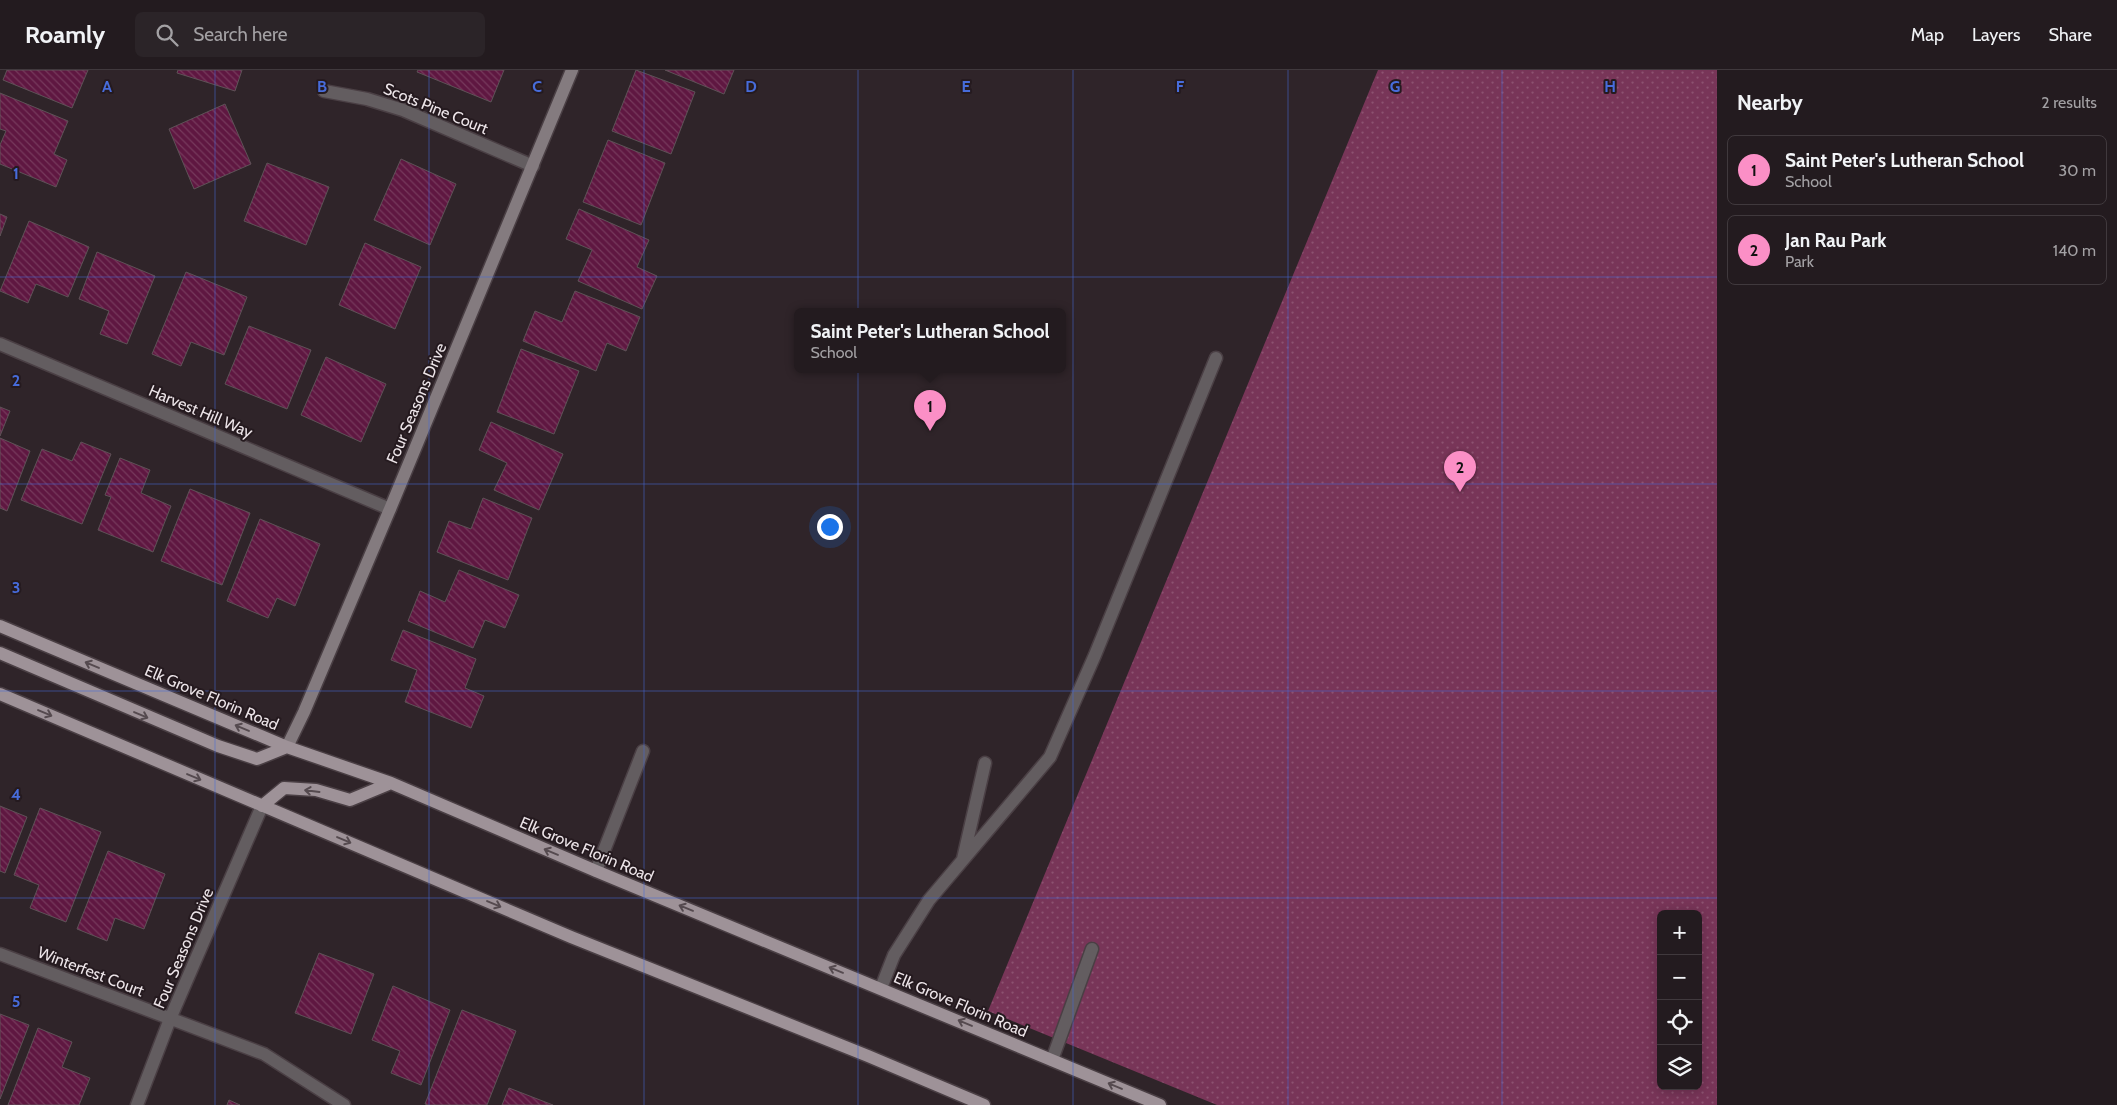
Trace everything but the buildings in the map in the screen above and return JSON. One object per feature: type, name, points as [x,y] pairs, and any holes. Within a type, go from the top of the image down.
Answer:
[{"type":"main road","name":"Elk Grove Florin Road","points":[[0,626],[287,746],[391,783],[596,871],[1160,1105]]},
{"type":"main road","points":[[0,654],[218,746],[257,759],[287,746]]},
{"type":"main road","points":[[0,694],[571,936],[984,1105]]},
{"type":"main road","points":[[262,806],[284,788],[316,790],[350,800],[391,783]]},
{"type":"street","name":"Four Seasons Drive","points":[[287,746],[304,712],[390,509],[572,70]]},
{"type":"street","name":"Scots Pine Court","points":[[324,91],[367,99],[403,110],[533,166]]},
{"type":"street","name":"Harvest Hill Way","points":[[0,344],[390,509]]},
{"type":"street","points":[[881,988],[894,955],[929,900],[1050,757],[1099,646],[1216,358]]},
{"type":"street","points":[[596,871],[643,750]]},
{"type":"street","points":[[963,861],[985,763]]},
{"type":"street","name":"Four Seasons Drive","points":[[137,1105],[170,1018],[262,806]]},
{"type":"street","points":[[1052,1060],[1092,949]]},
{"type":"street","name":"Winterfest Court","points":[[0,954],[264,1054],[344,1105]]},
{"type":"shaded area","points":[[1378,70],[1717,70],[1717,1105],[1217,1105],[988,1011]]},
{"type":"place","name":"Saint Peter's Lutheran School","points":[[930,431]]},
{"type":"place","name":"Jan Rau Park","points":[[1460,492]]}]
